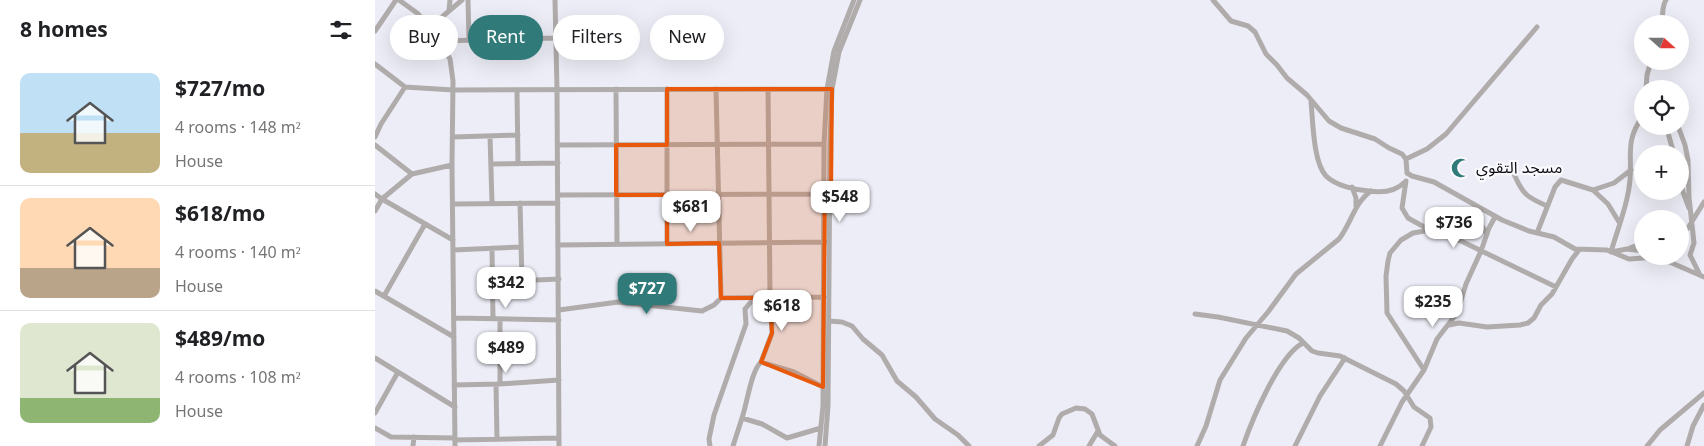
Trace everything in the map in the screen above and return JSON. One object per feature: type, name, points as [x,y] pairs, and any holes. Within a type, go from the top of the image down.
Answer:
[{"type":"street","points":[[375,32],[397,0],[419,15]]},
{"type":"street","points":[[449,11],[450,0]]},
{"type":"street","points":[[444,15],[462,0]]},
{"type":"street","points":[[468,0],[468,15]]},
{"type":"street","points":[[555,0],[555,15]]},
{"type":"street","points":[[825,446],[828,406],[829,321],[828,194],[824,144],[834,51],[854,0]]},
{"type":"street","points":[[819,446],[823,387],[825,242],[830,144],[829,88],[839,52],[860,0]]},
{"type":"street","points":[[1213,0],[1231,21],[1252,28],[1266,54],[1311,100],[1323,116],[1335,125],[1375,139],[1402,154],[1406,159],[1409,175],[1402,201],[1403,212],[1408,218],[1431,230],[1461,241],[1556,287]]},
{"type":"street","points":[[1663,15],[1663,6],[1666,0]]},
{"type":"street","points":[[1406,159],[1427,149],[1446,134],[1537,27]]},
{"type":"street","points":[[450,60],[453,90],[455,441]]},
{"type":"street","points":[[556,60],[559,446]]},
{"type":"street","points":[[375,64],[405,87],[453,90],[829,88]]},
{"type":"street","points":[[375,137],[381,124],[405,87]]},
{"type":"street","points":[[616,89],[617,244]]},
{"type":"street","points":[[667,89],[667,244]]},
{"type":"street","points":[[716,89],[721,298]]},
{"type":"street","points":[[733,446],[753,381],[772,333],[768,89]]},
{"type":"street","points":[[517,90],[518,164]]},
{"type":"street","points":[[1311,100],[1318,157],[1322,171],[1332,181],[1352,188],[1371,191],[1395,189],[1406,181]]},
{"type":"street","points":[[1611,252],[1628,194],[1631,170],[1629,150],[1634,129]]},
{"type":"street","points":[[453,137],[518,135]]},
{"type":"street","points":[[1681,135],[1688,160],[1690,210],[1695,243],[1690,255],[1702,277]]},
{"type":"street","points":[[490,136],[492,204]]},
{"type":"street","points":[[558,145],[824,144]]},
{"type":"street","points":[[375,145],[412,174]]},
{"type":"street","points":[[491,164],[558,164]]},
{"type":"street","points":[[375,211],[382,199],[412,174],[452,165]]},
{"type":"street","points":[[1593,190],[1614,184],[1631,170]]},
{"type":"street","points":[[1514,174],[1520,189],[1525,195],[1547,206]]},
{"type":"street","points":[[1409,175],[1434,182],[1495,217],[1520,228],[1554,237],[1571,248],[1603,250],[1629,259],[1634,259]]},
{"type":"street","points":[[1537,233],[1547,206],[1557,184],[1561,180],[1593,190],[1608,204],[1619,222]]},
{"type":"street","points":[[1352,188],[1356,209]]},
{"type":"street","points":[[1197,446],[1206,426],[1223,373],[1257,324],[1296,274],[1339,239],[1362,199],[1371,191]]},
{"type":"street","points":[[375,194],[453,240]]},
{"type":"street","points":[[558,195],[828,194]]},
{"type":"street","points":[[1686,200],[1690,210]]},
{"type":"street","points":[[1689,226],[1704,202]]},
{"type":"street","points":[[519,203],[522,281]]},
{"type":"street","points":[[453,204],[558,203]]},
{"type":"street","points":[[1480,208],[1479,222],[1487,234]]},
{"type":"street","points":[[1379,446],[1407,395],[1424,370],[1437,339],[1457,313],[1466,284],[1495,217]]},
{"type":"street","points":[[384,296],[425,224]]},
{"type":"street","points":[[1424,370],[1387,313],[1386,276],[1391,253],[1401,240],[1413,233],[1431,230]]},
{"type":"street","points":[[558,245],[825,242]]},
{"type":"street","points":[[1611,252],[1634,246]]},
{"type":"street","points":[[453,250],[521,247]]},
{"type":"street","points":[[491,248],[493,319]]},
{"type":"street","points":[[1627,249],[1634,250]]},
{"type":"street","points":[[1449,325],[1459,323],[1481,327],[1524,325],[1534,318],[1541,304],[1556,287],[1579,250]]},
{"type":"street","points":[[1675,265],[1702,277]]},
{"type":"street","points":[[492,282],[559,280]]},
{"type":"street","points":[[375,291],[454,337]]},
{"type":"street","points":[[559,310],[618,302],[702,311],[714,305],[721,298],[824,297]]},
{"type":"street","points":[[710,446],[709,439],[714,415],[746,324],[745,309],[754,298]]},
{"type":"street","points":[[1195,314],[1287,331],[1299,338],[1312,351],[1345,358],[1396,384],[1415,407],[1426,415],[1431,422],[1431,427],[1422,446]]},
{"type":"street","points":[[454,318],[559,320]]},
{"type":"street","points":[[491,446],[494,439],[498,384],[500,319]]},
{"type":"street","points":[[829,321],[842,322],[852,326],[863,339],[882,355],[897,381],[916,397],[935,418],[951,429],[969,446]]},
{"type":"street","points":[[1243,446],[1257,411],[1285,359],[1293,349],[1303,343]]},
{"type":"street","points":[[375,358],[455,407]]},
{"type":"street","points":[[1295,446],[1320,396],[1345,358]]},
{"type":"street","points":[[761,362],[794,372],[823,387]]},
{"type":"street","points":[[375,412],[399,372]]},
{"type":"street","points":[[454,385],[559,380]]},
{"type":"street","points":[[1647,446],[1660,430],[1704,393]]},
{"type":"street","points":[[1687,446],[1693,426],[1704,406]]},
{"type":"street","points":[[1039,446],[1053,435],[1062,414],[1071,409],[1081,408],[1089,411],[1094,417],[1097,431],[1115,446]]},
{"type":"street","points":[[742,418],[762,424],[787,438],[821,428]]},
{"type":"street","points":[[375,428],[391,437],[455,441],[559,438]]},
{"type":"street","points":[[1089,446],[1097,431]]},
{"type":"street","points":[[413,446],[414,437]]},
{"type":"highlighted area","points":[[667,89],[832,89],[831,194],[825,194],[823,387],[761,362],[772,333],[770,298],[721,298],[719,243],[667,244],[667,195],[616,195],[616,145],[667,145]]},
{"type":"place","name":"مسجد التقوي","points":[[1461,168]]}]
